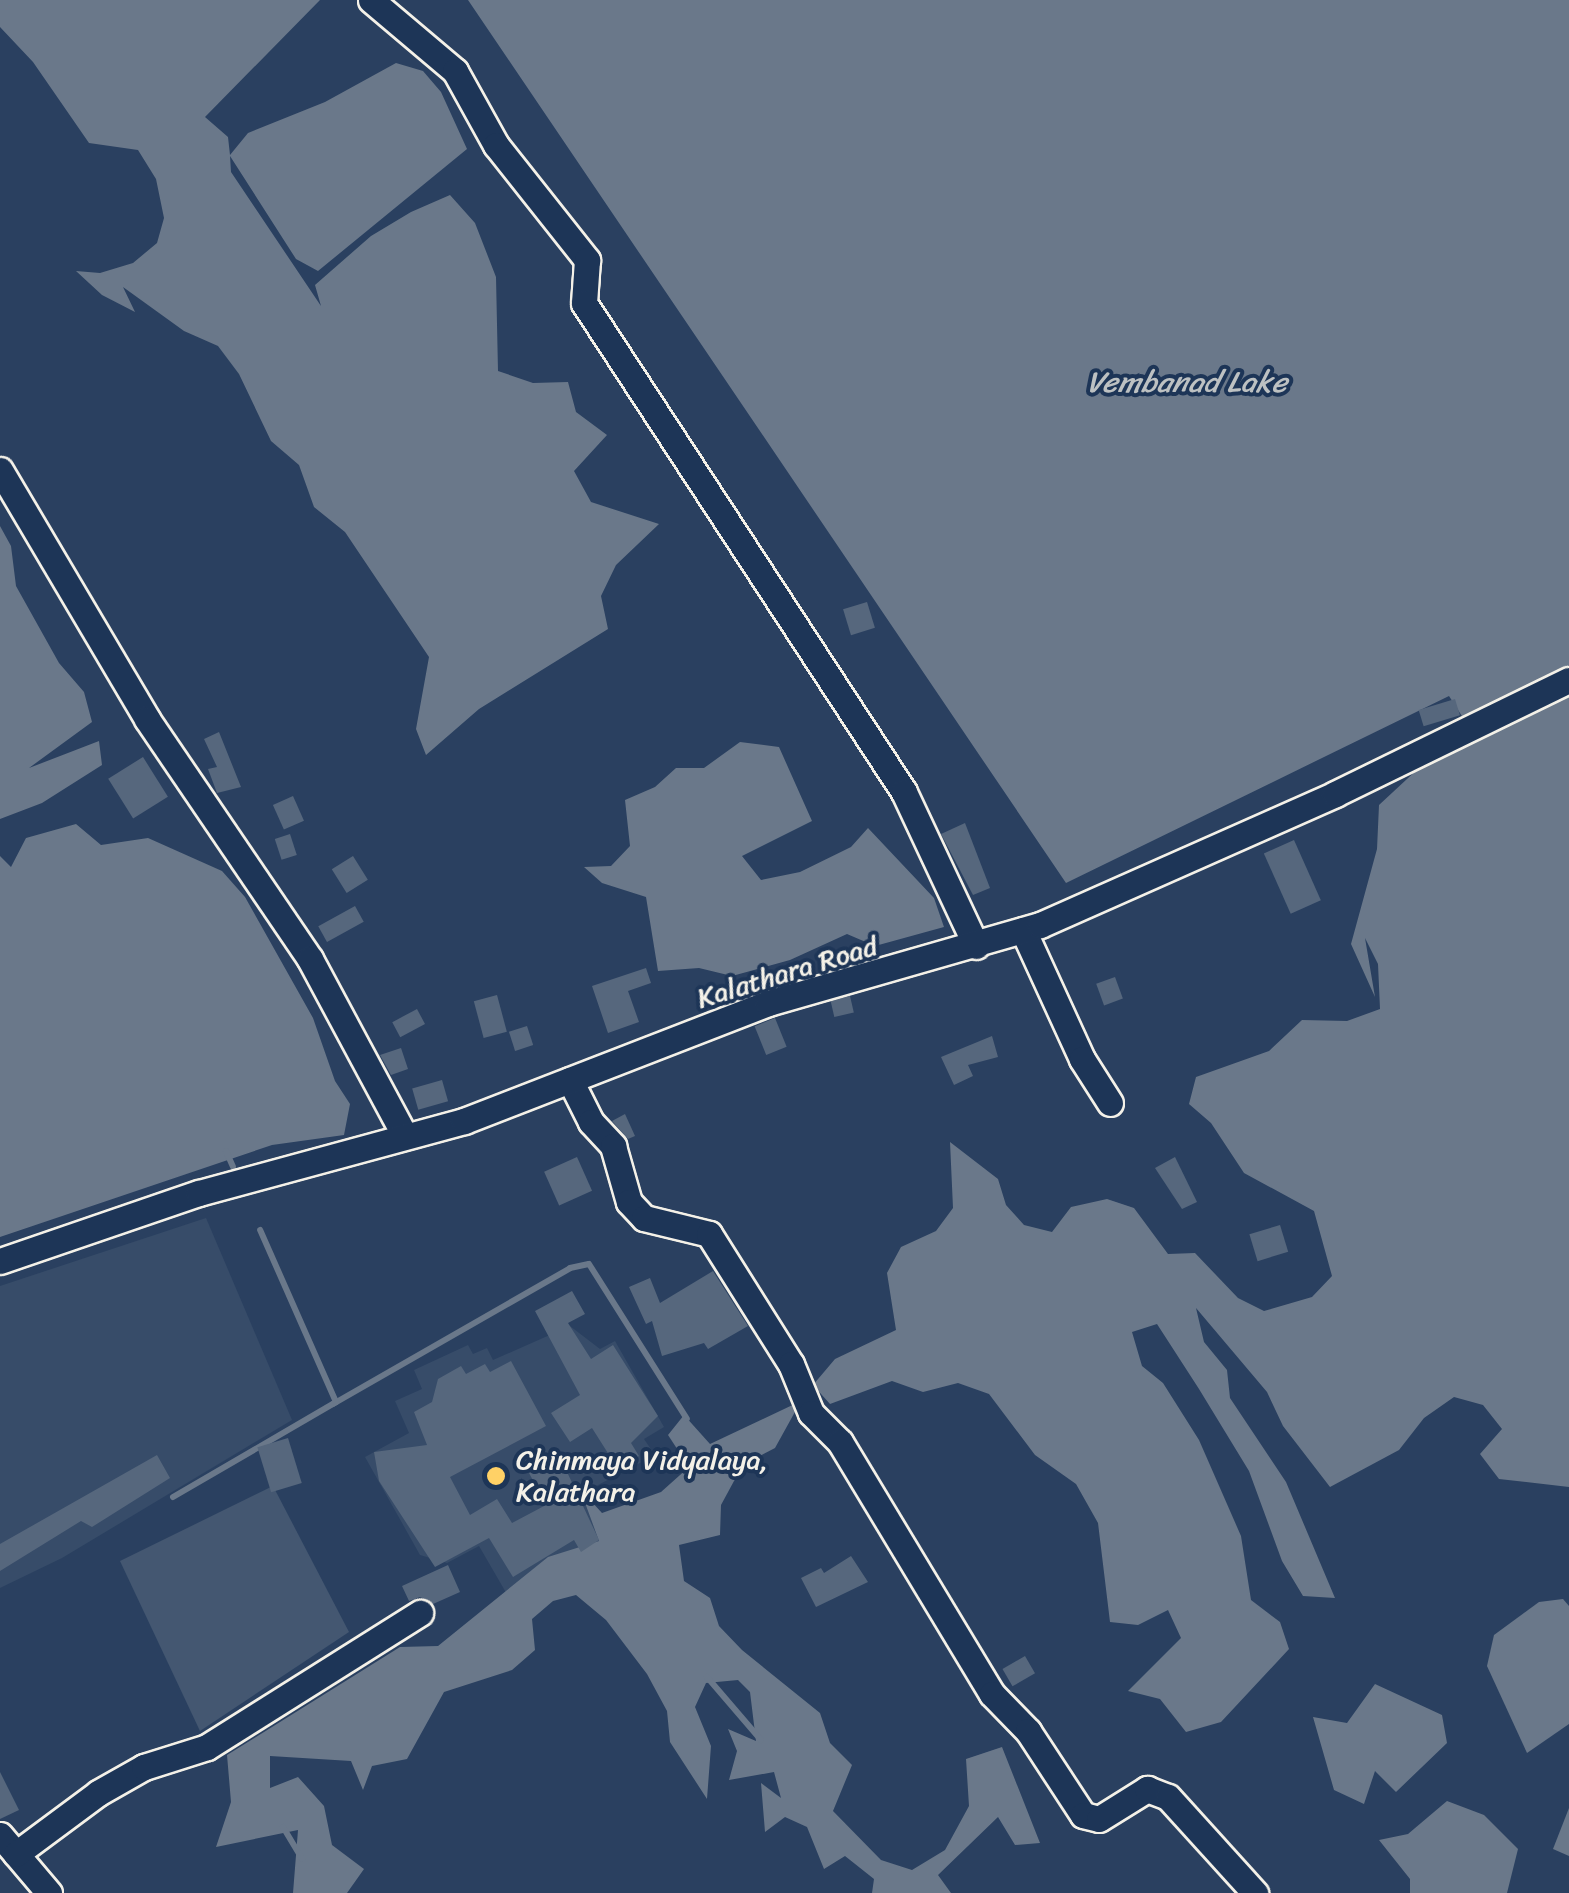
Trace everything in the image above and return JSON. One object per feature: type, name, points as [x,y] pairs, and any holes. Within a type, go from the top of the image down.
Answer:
[{"type":"street","points":[[370,0],[455,71],[496,145],[587,260],[584,303],[904,792],[976,946]]},
{"type":"street","points":[[0,470],[147,719],[310,959],[405,1136]]},
{"type":"street","name":"Kalathara Road","points":[[0,1261],[199,1193],[464,1121],[768,1003],[1023,930],[1336,794],[1569,680]]},
{"type":"street","points":[[1023,930],[1082,1059],[1110,1103]]},
{"type":"street","points":[[570,1080],[591,1122],[613,1146],[629,1202],[644,1218],[709,1234],[791,1364],[811,1413],[840,1442],[992,1694],[1028,1731],[1083,1815],[1099,1819],[1147,1788],[1168,1798],[1256,1893]]},
{"type":"street","points":[[49,1893],[8,1844],[144,1767],[207,1747],[420,1613]]},
{"type":"shaded area","points":[[206,1218],[292,1420],[62,1558],[0,1588],[0,1286]]},
{"type":"shaded area","name":"Chinmaya Vidyalaya, Kalathara","points":[[570,1326],[600,1349],[615,1341],[664,1427],[644,1439],[655,1455],[581,1494],[606,1537],[508,1596],[479,1546],[447,1563],[420,1555],[365,1457],[409,1433],[395,1401],[422,1389],[414,1370],[468,1345],[473,1354],[487,1348],[493,1360]]},
{"type":"shaded area","points":[[273,1486],[349,1632],[200,1731],[120,1561]]},
{"type":"water","points":[[0,0],[320,0],[205,117],[228,137],[230,155],[248,133],[325,102],[396,63],[423,71],[441,92],[467,149],[318,271],[296,259],[230,156],[231,172],[321,306],[315,285],[371,236],[411,212],[450,195],[475,223],[496,277],[498,371],[533,383],[568,382],[576,412],[607,435],[574,471],[591,502],[659,524],[616,565],[601,596],[608,629],[479,709],[426,755],[416,729],[429,657],[345,532],[314,507],[299,465],[271,441],[239,374],[218,346],[184,331],[123,287],[135,312],[102,295],[76,271],[100,273],[133,263],[157,243],[164,218],[156,179],[138,150],[89,143],[33,62],[0,27]]},
{"type":"water","name":"Vembanad Lake","points":[[468,0],[1569,0],[1569,1487],[1499,1479],[1480,1454],[1502,1429],[1483,1405],[1454,1397],[1424,1418],[1399,1450],[1330,1487],[1283,1426],[1267,1392],[1196,1308],[1204,1342],[1227,1370],[1230,1398],[1286,1482],[1335,1598],[1303,1596],[1282,1561],[1249,1471],[1157,1324],[1132,1332],[1142,1366],[1163,1383],[1199,1440],[1241,1536],[1251,1600],[1280,1622],[1289,1649],[1221,1722],[1186,1732],[1160,1699],[1128,1691],[1181,1638],[1168,1610],[1138,1625],[1110,1622],[1098,1523],[1076,1484],[1035,1455],[989,1394],[958,1383],[923,1392],[892,1381],[830,1404],[813,1385],[835,1359],[896,1330],[887,1273],[901,1247],[936,1231],[953,1208],[950,1142],[998,1179],[1006,1205],[1024,1225],[1052,1232],[1071,1207],[1107,1199],[1134,1208],[1168,1254],[1195,1253],[1238,1298],[1264,1311],[1312,1297],[1332,1276],[1314,1211],[1244,1173],[1211,1123],[1189,1104],[1196,1077],[1269,1051],[1302,1020],[1347,1021],[1380,1009],[1378,964],[1365,938],[1375,997],[1351,944],[1377,849],[1379,805],[1421,766],[1476,738],[1449,696],[1066,883]]},
{"type":"water","points":[[0,526],[11,546],[16,586],[59,663],[84,692],[92,722],[29,768],[99,741],[102,765],[42,803],[0,819]]},
{"type":"water","points":[[740,742],[779,747],[812,821],[742,856],[761,880],[800,872],[851,847],[868,828],[934,898],[944,927],[875,946],[847,934],[790,960],[732,976],[699,968],[658,971],[646,897],[602,883],[584,867],[611,866],[630,846],[625,800],[655,787],[676,768],[704,768]]},
{"type":"water","points":[[76,824],[101,845],[148,838],[222,871],[245,897],[313,1018],[335,1081],[350,1104],[344,1135],[272,1145],[0,1237],[0,856],[11,867],[26,838]]},
{"type":"water","points":[[801,1401],[775,1448],[750,1461],[734,1481],[721,1505],[720,1535],[679,1545],[684,1581],[710,1598],[719,1626],[742,1650],[820,1713],[830,1743],[852,1765],[833,1811],[881,1860],[912,1870],[945,1850],[969,1806],[966,1759],[1002,1747],[1040,1843],[1015,1845],[998,1817],[938,1875],[951,1893],[872,1893],[874,1879],[845,1856],[824,1869],[807,1827],[785,1817],[765,1832],[761,1783],[781,1798],[774,1772],[729,1780],[737,1751],[728,1729],[756,1741],[750,1692],[738,1680],[706,1683],[695,1707],[711,1746],[707,1799],[670,1742],[667,1711],[647,1674],[606,1620],[576,1595],[553,1601],[532,1619],[535,1650],[512,1670],[444,1692],[407,1759],[372,1766],[363,1790],[351,1761],[270,1756],[270,1788],[298,1777],[324,1806],[332,1845],[364,1869],[347,1893],[293,1893],[298,1830],[216,1847],[231,1802],[227,1755],[400,1647],[438,1646],[548,1557],[599,1541],[580,1489],[602,1513],[661,1492],[689,1467],[668,1435],[684,1415],[710,1444]]},
{"type":"water","points":[[1563,1599],[1569,1606],[1569,1724],[1527,1753],[1487,1666],[1494,1635],[1539,1602]]},
{"type":"water","points":[[1375,1684],[1442,1715],[1447,1743],[1396,1792],[1375,1771],[1364,1804],[1334,1790],[1313,1717],[1347,1723]]},
{"type":"water","points":[[1447,1801],[1484,1815],[1518,1849],[1507,1893],[1410,1893],[1410,1879],[1379,1840],[1408,1834]]},
{"type":"water","points":[[1569,1808],[1569,1856],[1553,1849]]},
{"type":"building","points":[[867,602],[875,628],[851,635],[843,609]]},
{"type":"building","points":[[1455,699],[1460,715],[1424,726],[1419,710]]},
{"type":"building","points":[[219,732],[241,787],[217,793],[208,769],[217,767],[204,739]]},
{"type":"building","points":[[143,757],[168,797],[133,819],[108,779]]},
{"type":"building","points":[[293,796],[304,821],[284,830],[273,805]]},
{"type":"building","points":[[965,823],[990,888],[973,895],[941,834]]},
{"type":"building","points":[[290,834],[297,855],[282,860],[275,839]]},
{"type":"building","points":[[1294,840],[1321,900],[1291,914],[1264,853]]},
{"type":"building","points":[[353,856],[368,880],[347,893],[332,869]]},
{"type":"building","points":[[355,906],[364,922],[327,942],[318,926]]},
{"type":"building","points":[[646,968],[651,983],[628,991],[639,1022],[608,1033],[592,986]]},
{"type":"building","points":[[1115,977],[1123,999],[1104,1005],[1096,984]]},
{"type":"building","points":[[497,995],[507,1032],[484,1038],[474,1001]]},
{"type":"building","points":[[850,996],[854,1013],[834,1017],[831,1000]]},
{"type":"building","points":[[417,1009],[425,1024],[400,1037],[392,1022]]},
{"type":"building","points":[[775,1018],[787,1047],[766,1055],[755,1026]]},
{"type":"building","points":[[527,1026],[533,1045],[515,1051],[509,1032]]},
{"type":"building","points":[[992,1036],[998,1057],[968,1065],[973,1076],[954,1085],[941,1057]]},
{"type":"building","points":[[401,1048],[408,1069],[391,1075],[380,1055]]},
{"type":"building","points":[[442,1080],[448,1101],[418,1110],[412,1089]]},
{"type":"building","points":[[625,1114],[635,1136],[628,1139],[612,1121]]},
{"type":"building","points":[[577,1157],[592,1191],[559,1205],[544,1172]]},
{"type":"building","points":[[1175,1157],[1197,1202],[1182,1209],[1155,1168]]},
{"type":"building","points":[[1280,1225],[1288,1252],[1258,1261],[1249,1234]]},
{"type":"building","points":[[713,1271],[748,1326],[708,1349],[704,1343],[662,1356],[652,1321],[646,1324],[629,1287],[650,1278],[660,1303]]},
{"type":"building","name":"Chinmaya Vidyalaya, Kalathara","points":[[572,1291],[585,1314],[568,1323],[591,1359],[613,1345],[658,1416],[631,1443],[639,1456],[618,1469],[592,1428],[570,1442],[551,1413],[580,1395],[535,1311]]},
{"type":"building","points":[[511,1361],[546,1426],[450,1477],[470,1515],[497,1499],[512,1523],[546,1505],[529,1473],[560,1457],[599,1540],[581,1552],[574,1540],[513,1577],[489,1538],[435,1567],[379,1481],[374,1452],[427,1445],[414,1412],[432,1402],[438,1379],[461,1366],[466,1374],[485,1364],[490,1372]]},
{"type":"building","points":[[288,1438],[302,1483],[271,1492],[257,1447]]},
{"type":"building","points":[[157,1455],[170,1478],[92,1527],[81,1521],[0,1571],[0,1544]]},
{"type":"building","points":[[851,1556],[868,1582],[816,1607],[801,1578],[821,1568],[824,1573]]},
{"type":"building","points":[[448,1565],[460,1592],[433,1604],[420,1597],[409,1601],[402,1586]]},
{"type":"building","points":[[1025,1656],[1035,1673],[1012,1686],[1002,1669]]},
{"type":"building","points":[[0,1772],[19,1810],[0,1819]]},
{"type":"waterway","points":[[226,1151],[233,1167]]},
{"type":"waterway","points":[[173,1497],[336,1402],[260,1230]]},
{"type":"waterway","points":[[333,1404],[570,1268],[589,1264],[687,1419]]},
{"type":"waterway","points":[[707,1677],[761,1740]]},
{"type":"waterway","points":[[283,1827],[302,1859]]},
{"type":"place","name":"Chinmaya Vidyalaya, Kalathara","points":[[496,1476]]}]
